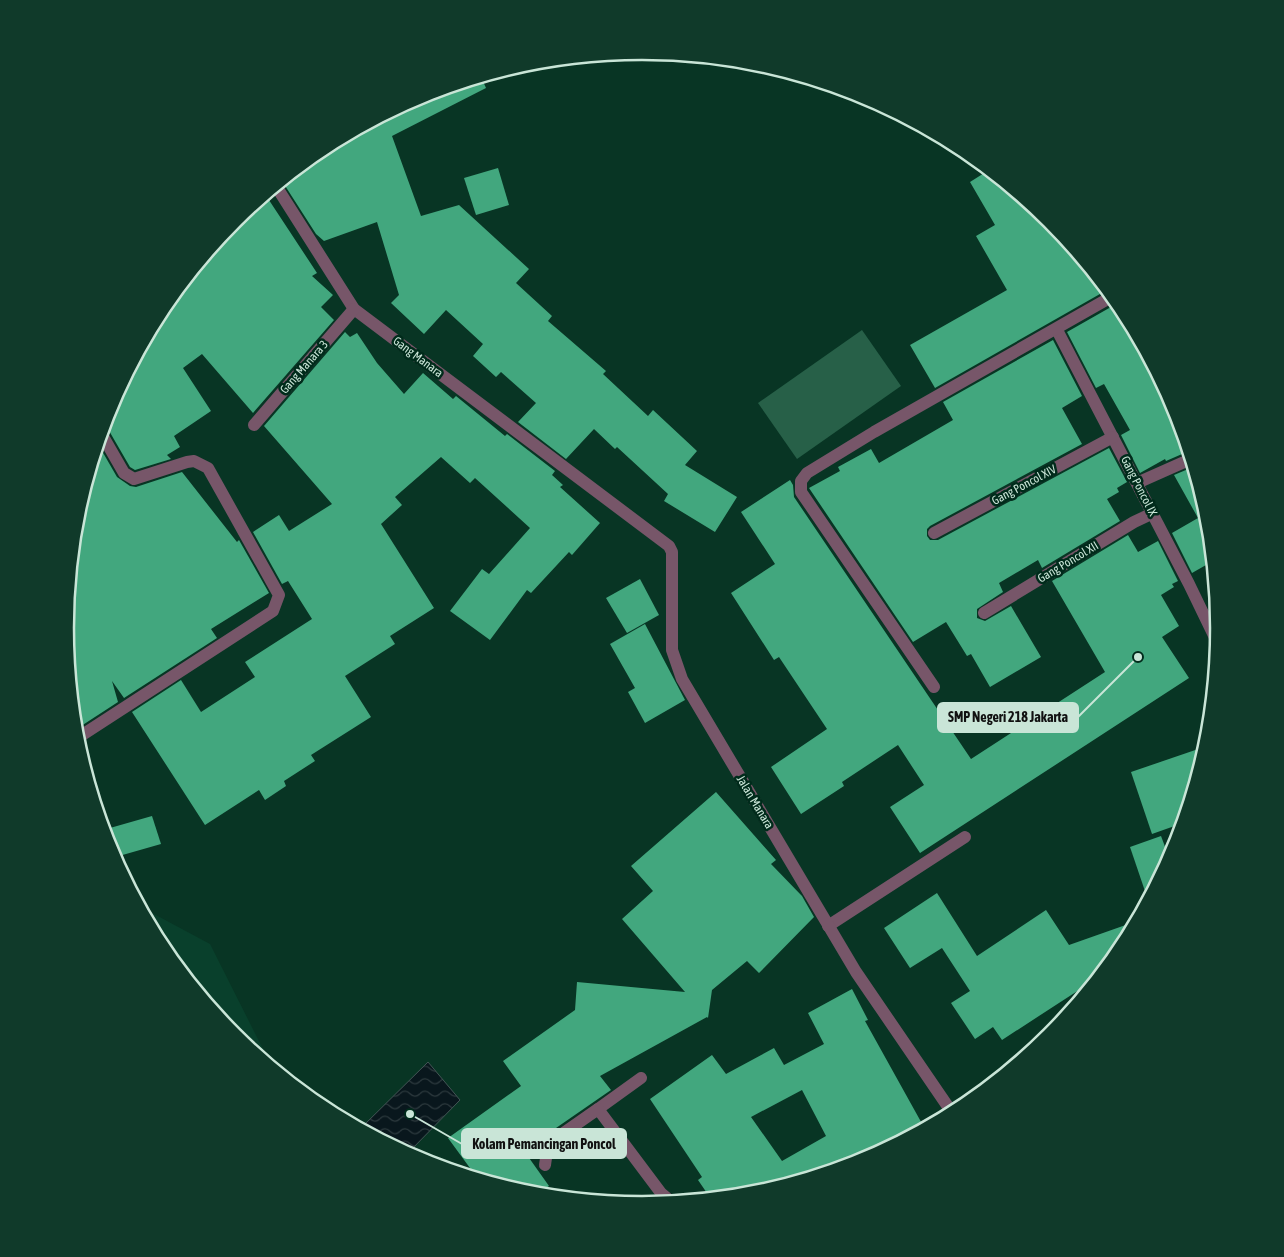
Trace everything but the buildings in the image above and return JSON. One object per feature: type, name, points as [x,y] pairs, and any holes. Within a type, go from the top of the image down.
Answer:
[{"type":"street","name":"Gang Manara","points":[[279,191],[354,309],[598,491]]},
{"type":"street","points":[[934,687],[801,492],[801,481],[807,473],[874,432],[1057,330],[1106,300]]},
{"type":"street","name":"Gang Manara 3","points":[[254,425],[354,309]]},
{"type":"street","name":"Gang Poncol IX","points":[[1057,330],[1114,437],[1210,628]]},
{"type":"street","name":"Gang Poncol XIV","points":[[934,533],[1114,437]]},
{"type":"street","points":[[83,734],[273,610],[279,595],[208,468],[194,461],[187,462],[134,479],[124,473],[106,441]]},
{"type":"street","points":[[1137,483],[1185,462]]},
{"type":"street","name":"Jalan Manara","points":[[598,491],[663,540],[672,552],[672,650],[682,679],[856,972],[948,1107]]},
{"type":"street","name":"Gang Poncol XII","points":[[984,613],[1134,522],[1153,513]]},
{"type":"street","points":[[828,926],[965,837]]},
{"type":"street","points":[[545,1165],[548,1144],[641,1078]]},
{"type":"street","points":[[598,1109],[665,1196]]},
{"type":"shaded area","points":[[862,330],[901,386],[797,459],[758,403]]},
{"type":"shaded area","points":[[149,911],[210,944],[266,1055],[240,1030],[191,975]]},
{"type":"water","points":[[428,1062],[460,1100],[412,1148],[365,1124]]},
{"type":"place","name":"SMP Negeri 218 Jakarta","points":[[1138,657]]},
{"type":"place","name":"Kolam Pemancingan Poncol","points":[[410,1114]]}]
